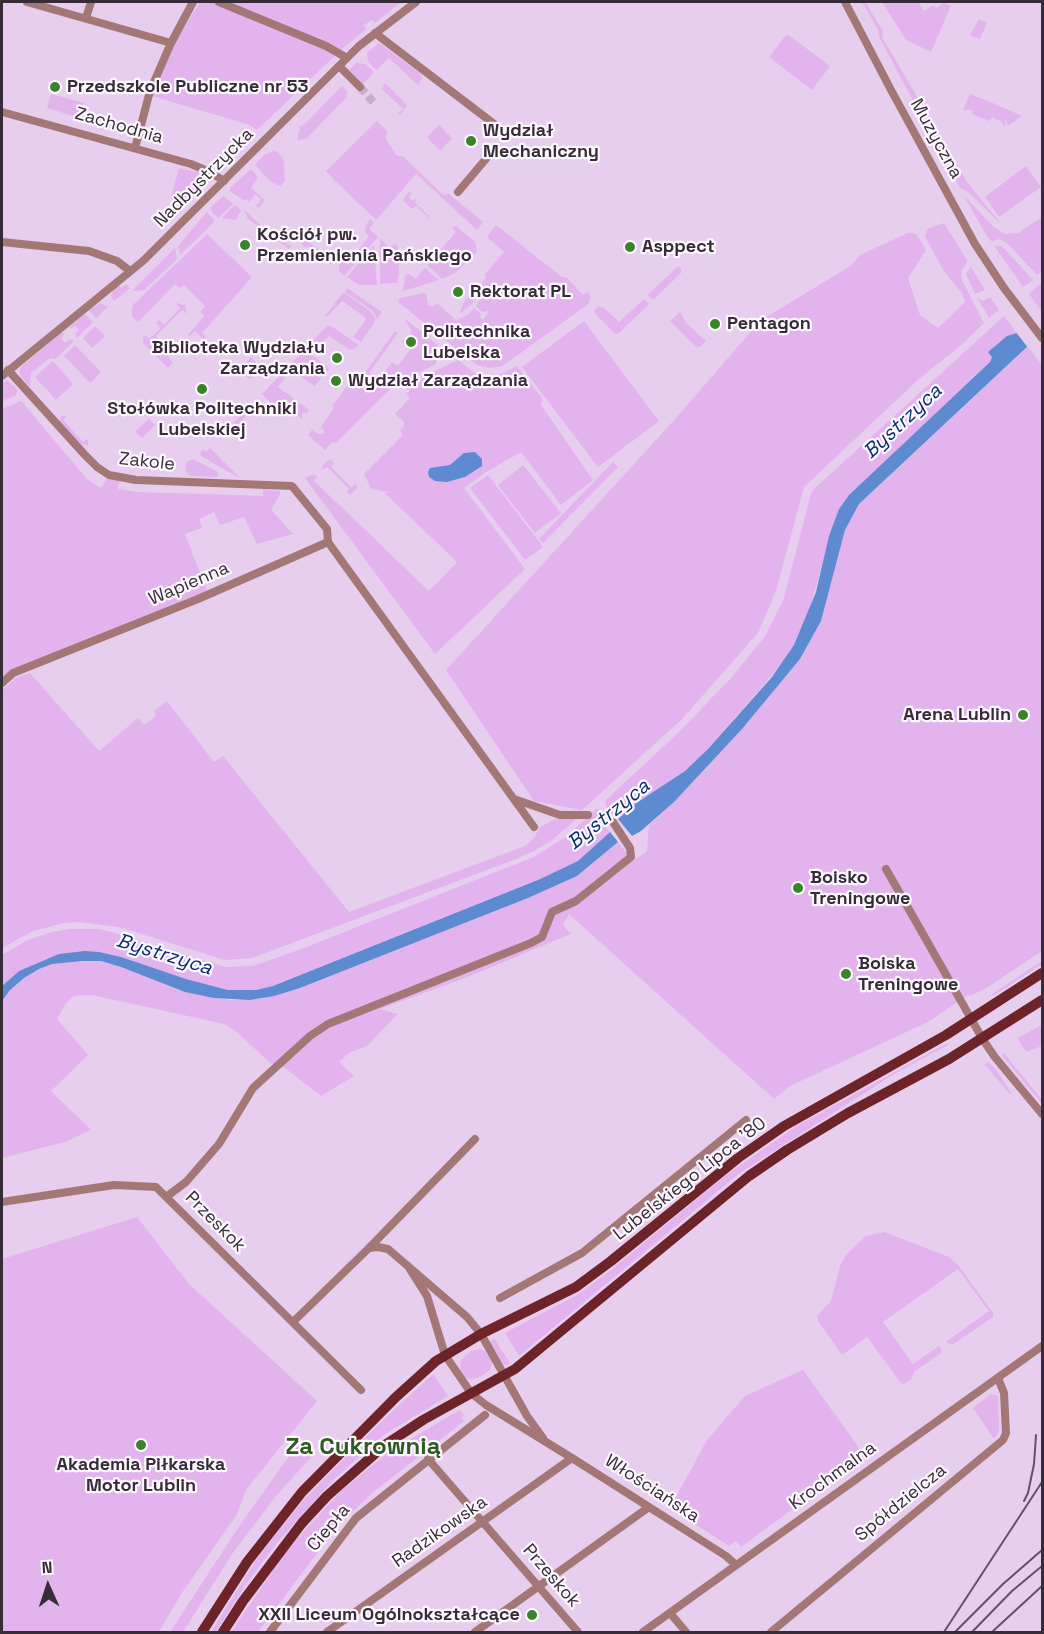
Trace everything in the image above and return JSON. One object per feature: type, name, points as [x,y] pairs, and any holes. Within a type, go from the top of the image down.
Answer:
[{"type":"main road","name":"Lubelskiego Lipca '80","points":[[445,1355],[481,1334],[576,1287],[611,1262],[738,1158],[784,1126],[971,1019],[1042,973]]},
{"type":"main road","name":"Lubelskiego Lipca '80","points":[[471,1393],[505,1375],[569,1326],[612,1287],[748,1176],[839,1118],[949,1059],[1042,1000]]},
{"type":"main road","points":[[202,1632],[247,1562],[302,1492],[396,1396],[445,1355]]},
{"type":"main road","points":[[223,1632],[273,1560],[327,1496],[385,1445],[471,1393]]},
{"type":"street","points":[[27,2],[171,43]]},
{"type":"street","points":[[86,18],[91,2]]},
{"type":"street","points":[[135,147],[150,91],[171,43],[193,2]]},
{"type":"street","points":[[219,2],[326,46],[347,58]]},
{"type":"street","name":"Nadbystrzycka","points":[[4,374],[156,249],[347,58],[416,2]]},
{"type":"street","name":"Muzyczna","points":[[844,2],[952,204],[1004,288],[1042,339]]},
{"type":"street","points":[[375,33],[498,127]]},
{"type":"street","points":[[339,66],[360,87]]},
{"type":"street","name":"Zachodnia","points":[[2,112],[135,147],[203,168],[224,181]]},
{"type":"street","points":[[458,192],[496,147]]},
{"type":"street","points":[[2,242],[89,251],[117,261],[130,271]]},
{"type":"street","name":"Zakole","points":[[4,374],[97,467],[115,477],[136,480],[292,486],[327,529],[328,542]]},
{"type":"street","points":[[328,542],[534,827]]},
{"type":"street","name":"Wapienna","points":[[2,682],[13,673],[198,599],[328,542]]},
{"type":"street","points":[[514,799],[560,815],[588,814]]},
{"type":"street","points":[[166,1197],[186,1182],[219,1144],[253,1088],[310,1036],[328,1024],[356,1011],[531,944],[542,937],[552,912],[576,901],[631,857],[630,848],[613,822]]},
{"type":"street","points":[[886,869],[991,1053],[1042,1114]]},
{"type":"street","points":[[501,1298],[582,1253],[746,1120]]},
{"type":"street","points":[[293,1322],[475,1139]]},
{"type":"street","name":"Przeskok","points":[[2,1202],[114,1185],[156,1187],[361,1390]]},
{"type":"street","points":[[369,1248],[388,1249],[457,1308],[481,1334]]},
{"type":"street","points":[[408,1266],[427,1296],[445,1355]]},
{"type":"street","name":"Włościańska","points":[[481,1334],[526,1416],[548,1442]]},
{"type":"street","name":"Krochmalna","points":[[643,1632],[1042,1347]]},
{"type":"street","name":"Włościańska","points":[[445,1355],[471,1393],[486,1405],[548,1442],[726,1556],[736,1565]]},
{"type":"street","name":"Spółdzielcza","points":[[771,1632],[1003,1440],[1006,1433],[1004,1394],[998,1378]]},
{"type":"street","name":"Ciepła","points":[[270,1632],[356,1518],[485,1415]]},
{"type":"street","name":"Radzikowska","points":[[327,1632],[572,1458]]},
{"type":"street","name":"Przeskok","points":[[428,1459],[578,1632]]},
{"type":"street","points":[[475,1632],[649,1507]]},
{"type":"street","points":[[670,1613],[686,1632]]},
{"type":"shaded area","points":[[200,2],[401,2],[375,23],[372,20],[364,25],[366,29],[257,130],[250,125],[152,96],[171,48]]},
{"type":"shaded area","points":[[862,2],[865,2],[883,31],[882,37],[967,182],[1002,225],[968,192],[960,188]]},
{"type":"shaded area","points":[[882,2],[921,2],[919,4],[924,11],[933,5],[936,8],[944,3],[951,6],[931,52],[906,40]]},
{"type":"shaded area","points":[[979,19],[987,23],[980,39],[970,35]]},
{"type":"shaded area","points":[[787,34],[830,66],[812,90],[769,57]]},
{"type":"shaded area","points":[[379,43],[420,73],[422,79],[418,85],[389,58],[376,70],[368,62],[367,53]]},
{"type":"shaded area","points":[[356,63],[366,64],[374,72],[362,85],[349,70]]},
{"type":"shaded area","points":[[385,83],[407,105],[400,115],[398,113],[403,109],[382,89]]},
{"type":"shaded area","points":[[342,86],[347,92],[346,98],[306,139],[298,140],[300,129],[298,127],[305,124]]},
{"type":"shaded area","points":[[51,94],[84,103],[80,118],[47,108]]},
{"type":"shaded area","points":[[970,94],[1022,116],[1008,126],[1004,116],[1006,128],[999,119],[997,121],[994,117],[988,121],[972,114],[973,110],[963,110]]},
{"type":"shaded area","points":[[377,121],[387,131],[386,139],[397,156],[403,156],[443,195],[449,194],[483,222],[477,230],[416,174],[376,220],[333,179],[326,171]]},
{"type":"shaded area","points":[[439,125],[452,138],[440,151],[427,137]]},
{"type":"shaded area","points":[[274,151],[278,152],[284,160],[285,181],[280,186],[271,182],[255,165],[264,155]]},
{"type":"shaded area","points":[[1026,166],[1041,187],[999,217],[985,197]]},
{"type":"shaded area","points":[[179,168],[197,172],[203,176],[205,186],[185,202],[171,198]]},
{"type":"shaded area","points":[[251,169],[258,177],[251,188],[265,200],[259,208],[256,206],[261,199],[255,194],[249,202],[230,191],[230,188]]},
{"type":"shaded area","points":[[409,192],[412,193],[409,197],[412,201],[416,198],[415,203],[429,216],[433,211],[425,222],[428,217],[416,206],[412,209],[403,200]]},
{"type":"shaded area","points":[[223,196],[233,204],[218,218],[211,211],[211,207]]},
{"type":"shaded area","points":[[964,196],[995,228],[1005,234],[1018,233],[1042,217],[1042,271],[1037,275],[1006,242],[998,239],[992,242]]},
{"type":"shaded area","points":[[235,205],[241,210],[236,220],[222,218]]},
{"type":"shaded area","points":[[244,209],[259,224],[292,246],[289,249],[248,219]]},
{"type":"shaded area","points":[[207,212],[215,221],[180,255],[178,246]]},
{"type":"shaded area","points":[[370,219],[374,223],[369,229],[378,237],[344,276],[339,271],[339,266],[343,260],[348,264],[369,236],[365,232]]},
{"type":"shaded area","points":[[944,223],[967,260],[961,271],[962,280],[984,323],[919,379],[804,487],[776,591],[758,633],[682,719],[582,810],[534,801],[446,670],[676,418],[760,321],[852,265],[860,255],[908,233],[913,233],[926,250],[908,278],[920,315],[938,328],[965,302],[962,293],[945,273],[925,237],[927,229]]},
{"type":"shaded area","points":[[496,225],[562,277],[566,277],[583,295],[588,291],[591,298],[588,304],[518,355],[502,366],[490,368],[477,365],[398,302],[400,298],[424,293],[428,305],[433,307],[437,303],[456,320],[468,315],[474,308],[481,314],[480,317],[483,320],[489,311],[482,312],[476,306],[484,292],[482,283],[486,277],[485,274],[504,252],[487,237]]},
{"type":"shaded area","points":[[456,226],[475,242],[477,252],[455,273],[442,279],[427,265],[456,232],[452,228]]},
{"type":"shaded area","points":[[309,233],[313,238],[310,243],[332,260],[336,255],[333,263],[329,264],[327,259],[309,246],[305,247],[300,243]]},
{"type":"shaded area","points":[[207,234],[252,277],[202,333],[206,336],[203,339],[195,331],[190,336],[188,335],[204,316],[200,312],[205,306],[184,285],[180,288],[175,284],[138,322],[132,316],[132,306]]},
{"type":"shaded area","points":[[380,239],[390,248],[394,244],[398,246],[397,283],[380,284]]},
{"type":"shaded area","points":[[374,245],[377,285],[359,285],[347,277]]},
{"type":"shaded area","points":[[998,245],[1003,247],[1033,280],[1023,287],[995,247]]},
{"type":"shaded area","points":[[175,248],[177,259],[144,290],[132,291]]},
{"type":"shaded area","points":[[678,266],[681,273],[653,300],[648,295]]},
{"type":"shaded area","points":[[971,267],[985,290],[975,294],[966,274]]},
{"type":"shaded area","points":[[425,268],[439,280],[403,291],[405,276],[410,274],[415,279]]},
{"type":"shaded area","points":[[1042,282],[1042,312],[1029,294]]},
{"type":"shaded area","points":[[126,284],[130,288],[114,301],[111,295],[113,290],[119,285],[121,288]]},
{"type":"shaded area","points":[[347,288],[382,312],[377,319],[373,311],[345,292]]},
{"type":"shaded area","points":[[476,292],[477,296],[472,304],[461,313],[465,300]]},
{"type":"shaded area","points":[[345,293],[371,312],[375,318],[361,342],[353,337],[366,320],[365,317],[342,301],[328,316],[325,316]]},
{"type":"shaded area","points":[[990,297],[999,310],[989,318],[977,298],[983,301]]},
{"type":"shaded area","points":[[644,299],[649,304],[618,334],[615,334],[594,312],[597,307],[603,307],[619,322]]},
{"type":"shaded area","points":[[100,303],[108,307],[96,318],[89,310]]},
{"type":"shaded area","points":[[176,303],[185,305],[187,314],[182,310],[156,336],[161,341],[153,353],[143,343],[143,337],[145,335],[149,339],[161,328],[156,323],[159,320],[164,325],[180,308]]},
{"type":"shaded area","points":[[680,312],[686,323],[706,341],[700,347],[696,348],[670,321]]},
{"type":"shaded area","points":[[84,314],[93,322],[77,338],[75,334],[79,330],[75,326],[71,329],[70,327]]},
{"type":"shaded area","points":[[1004,316],[1017,333],[1007,336],[988,352],[992,357],[990,362],[849,495],[839,509],[807,617],[785,660],[708,749],[685,771],[616,819],[607,809],[605,801],[679,732],[731,678],[766,635],[783,601],[814,489]]},
{"type":"shaded area","points":[[404,318],[438,345],[436,364],[420,372],[406,383],[400,379],[336,443],[333,442],[325,450],[308,435],[312,430],[323,434],[321,427],[334,408],[332,406],[354,377],[359,381],[395,331],[398,333],[369,373],[379,380],[392,362],[398,366],[415,343],[410,339],[411,330]]},
{"type":"shaded area","points":[[584,321],[659,421],[598,467],[522,367]]},
{"type":"shaded area","points":[[95,326],[105,336],[92,348],[83,338]]},
{"type":"shaded area","points":[[327,326],[331,326],[359,345],[350,350],[329,336],[312,355],[329,368],[327,372],[323,373],[310,363],[306,367],[321,378],[315,386],[291,370],[278,387],[309,410],[307,413],[302,413],[302,419],[284,410],[281,413],[262,394]]},
{"type":"shaded area","points":[[61,333],[65,333],[61,338],[65,343],[70,339],[74,341],[56,359],[50,358],[31,373],[30,387],[20,375],[20,368]]},
{"type":"shaded area","points":[[164,343],[172,351],[175,350],[168,357],[173,363],[168,368],[155,355]]},
{"type":"shaded area","points":[[75,345],[101,372],[90,383],[64,356]]},
{"type":"shaded area","points":[[1028,347],[1042,365],[1042,951],[985,989],[968,995],[928,1022],[790,1086],[774,1099],[569,914],[563,925],[571,934],[465,978],[380,1009],[398,1014],[367,1046],[349,1053],[339,1062],[354,1076],[321,1096],[285,1068],[270,1063],[237,1032],[224,1024],[92,995],[74,996],[66,1003],[57,1019],[88,1055],[51,1091],[91,1130],[65,1142],[2,1158],[2,1001],[10,990],[39,969],[52,964],[100,961],[185,992],[231,1000],[260,999],[300,988],[528,898],[577,876],[618,842],[633,861],[647,851],[649,825],[674,802],[742,729],[800,659],[821,621],[845,530],[859,504]]},
{"type":"shaded area","points":[[251,357],[265,370],[250,379],[245,375],[248,369],[244,365]]},
{"type":"shaded area","points":[[458,360],[473,372],[489,376],[501,374],[517,366],[542,398],[541,405],[593,480],[561,505],[521,452],[464,488],[525,569],[435,654],[305,478],[312,475],[318,476],[314,481],[429,591],[457,562],[385,493],[390,492],[371,489],[364,474],[403,435],[400,430],[404,422],[395,414],[410,398],[406,394],[410,391],[408,389],[423,377]]},
{"type":"shaded area","points":[[53,361],[73,384],[56,400],[35,377]]},
{"type":"shaded area","points":[[7,380],[17,389],[17,392],[16,395],[2,401],[2,383]]},
{"type":"shaded area","points":[[21,401],[88,480],[101,488],[109,475],[120,478],[118,489],[138,492],[263,496],[263,489],[280,491],[271,510],[293,534],[257,544],[244,517],[220,525],[214,512],[199,519],[202,528],[185,534],[207,591],[11,671],[2,678],[2,409]]},
{"type":"shaded area","points":[[247,409],[250,412],[226,438],[222,435]]},
{"type":"shaded area","points":[[61,416],[67,416],[63,420],[83,442],[88,439],[88,445],[80,444],[59,421]]},
{"type":"shaded area","points":[[149,419],[155,425],[142,438],[135,432]]},
{"type":"shaded area","points":[[210,448],[241,479],[201,456],[203,449],[206,452]]},
{"type":"shaded area","points":[[193,459],[218,472],[218,477],[190,476],[185,466]]},
{"type":"shaded area","points":[[330,459],[334,463],[331,467],[351,487],[356,483],[357,488],[351,494],[346,493],[349,489],[327,467],[322,470],[323,465]]},
{"type":"shaded area","points":[[613,462],[618,467],[543,543],[539,539]]},
{"type":"shaded area","points":[[523,465],[561,513],[535,533],[498,485]]},
{"type":"shaded area","points":[[488,475],[543,547],[525,560],[470,488]]},
{"type":"shaded area","points":[[30,673],[99,751],[138,718],[144,725],[156,716],[154,711],[167,701],[214,762],[223,756],[349,912],[525,846],[534,838],[540,827],[553,820],[580,816],[552,840],[514,860],[252,958],[225,960],[119,927],[78,922],[33,931],[2,948],[2,690],[16,678]]},
{"type":"shaded area","points":[[596,809],[599,809],[609,823],[606,827],[610,832],[578,861],[519,889],[273,986],[256,990],[228,990],[99,952],[19,971],[2,986],[2,955],[28,940],[69,929],[98,929],[112,932],[225,967],[253,966],[534,857],[567,836]]},
{"type":"shaded area","points":[[1042,961],[1042,964],[993,996],[992,994]]},
{"type":"shaded area","points":[[1042,1025],[1042,1046],[1026,1052],[1017,1038]]},
{"type":"shaded area","points":[[947,1043],[948,1045],[894,1074],[740,1173],[519,1356],[505,1333],[577,1295],[606,1274],[725,1176],[795,1127]]},
{"type":"shaded area","points":[[1004,1053],[1042,1100],[1042,1104],[1001,1054]]},
{"type":"shaded area","points":[[989,1062],[996,1070],[1012,1094],[984,1064]]},
{"type":"shaded area","name":"Akademia Piłkarska Motor Lublin","points":[[137,1217],[189,1284],[317,1401],[246,1490],[236,1516],[181,1594],[159,1632],[2,1632],[2,1259]]},
{"type":"shaded area","points":[[884,1232],[949,1257],[959,1266],[993,1313],[993,1317],[952,1345],[946,1342],[989,1311],[958,1269],[883,1322],[913,1364],[939,1346],[941,1349],[941,1353],[914,1372],[912,1378],[904,1384],[867,1337],[842,1355],[818,1321],[817,1316],[831,1301],[840,1266],[846,1255],[866,1236]]},
{"type":"shaded area","points":[[494,1338],[510,1363],[506,1366],[490,1342]]},
{"type":"shaded area","points":[[480,1349],[487,1352],[492,1359],[491,1367],[478,1378],[468,1379],[461,1373],[460,1361],[471,1351]]},
{"type":"shaded area","points":[[803,1370],[865,1456],[741,1547],[736,1541],[729,1546],[670,1508],[707,1440],[745,1396]]},
{"type":"shaded area","points":[[433,1374],[448,1396],[385,1434],[333,1480],[277,1543],[247,1583],[216,1632],[211,1632],[258,1557],[305,1498]]},
{"type":"shaded area","points":[[991,1394],[998,1396],[999,1431],[994,1439],[973,1408]]},
{"type":"shaded area","points":[[460,1410],[464,1415],[461,1417],[464,1421],[371,1494],[335,1529],[258,1632],[231,1632],[296,1540],[342,1490],[390,1451]]},
{"type":"shaded area","points":[[299,1442],[314,1454],[276,1496],[232,1554],[183,1632],[170,1632],[240,1525]]},
{"type":"water","points":[[1017,333],[1042,333],[859,504],[845,530],[821,621],[800,659],[742,729],[674,802],[632,836],[618,819],[635,804],[685,771],[708,749],[772,677],[794,645],[816,592],[829,536],[839,509],[849,495],[990,362],[992,357],[988,352],[1007,336]]},
{"type":"water","points":[[475,452],[482,459],[482,466],[465,477],[447,482],[435,481],[429,477],[430,468],[450,465],[464,453]]},
{"type":"water","points":[[610,832],[618,842],[577,876],[528,898],[300,988],[274,996],[250,1000],[214,998],[185,992],[101,961],[83,961],[52,964],[39,969],[10,990],[2,1001],[2,986],[19,971],[59,954],[85,951],[121,957],[186,979],[228,990],[256,990],[273,986],[538,880],[578,861]]},
{"type":"pier","points":[[1042,312],[1042,338],[1029,349],[1015,331]]},
{"type":"tunnel","points":[[360,87],[375,104]]},
{"type":"railway","points":[[1024,1501],[1034,1464],[1036,1435]]},
{"type":"railway","points":[[944,1632],[1042,1482]]},
{"type":"railway","points":[[955,1632],[1003,1584],[1042,1550]]},
{"type":"railway","points":[[972,1632],[1012,1591],[1042,1566]]},
{"type":"railway","points":[[992,1632],[1042,1586]]},
{"type":"place","name":"Przedszkole Publiczne nr 53","points":[[55,87]]},
{"type":"place","name":"Wydział Mechaniczny","points":[[471,141]]},
{"type":"place","name":"Kościół pw. Przemienienia Pańskiego","points":[[245,245]]},
{"type":"place","name":"Asppect","points":[[630,247]]},
{"type":"place","name":"Rektorat PL","points":[[458,292]]},
{"type":"place","name":"Pentagon","points":[[715,324]]},
{"type":"place","name":"Politechnika Lubelska","points":[[411,342]]},
{"type":"place","name":"Biblioteka Wydziału Zarządzania","points":[[337,358]]},
{"type":"place","name":"Wydział Zarządzania","points":[[336,381]]},
{"type":"place","name":"Stołówka Politechniki Lubelskiej","points":[[202,389]]},
{"type":"place","name":"Arena Lublin","points":[[1023,715]]},
{"type":"place","name":"Boisko Treningowe","points":[[798,888]]},
{"type":"place","name":"Boiska Treningowe","points":[[846,974]]},
{"type":"place","name":"Akademia Piłkarska Motor Lublin","points":[[141,1445]]},
{"type":"place","name":"XXII Liceum Ogólnokształcące","points":[[532,1615]]},
{"type":"district","name":"Za Cukrownią","points":[[363,1447]]},
{"type":"water label","name":"Bystrzyca","points":[[903,422]]},
{"type":"water label","name":"Bystrzyca","points":[[609,815]]},
{"type":"water label","name":"Bystrzyca","points":[[164,955]]}]
